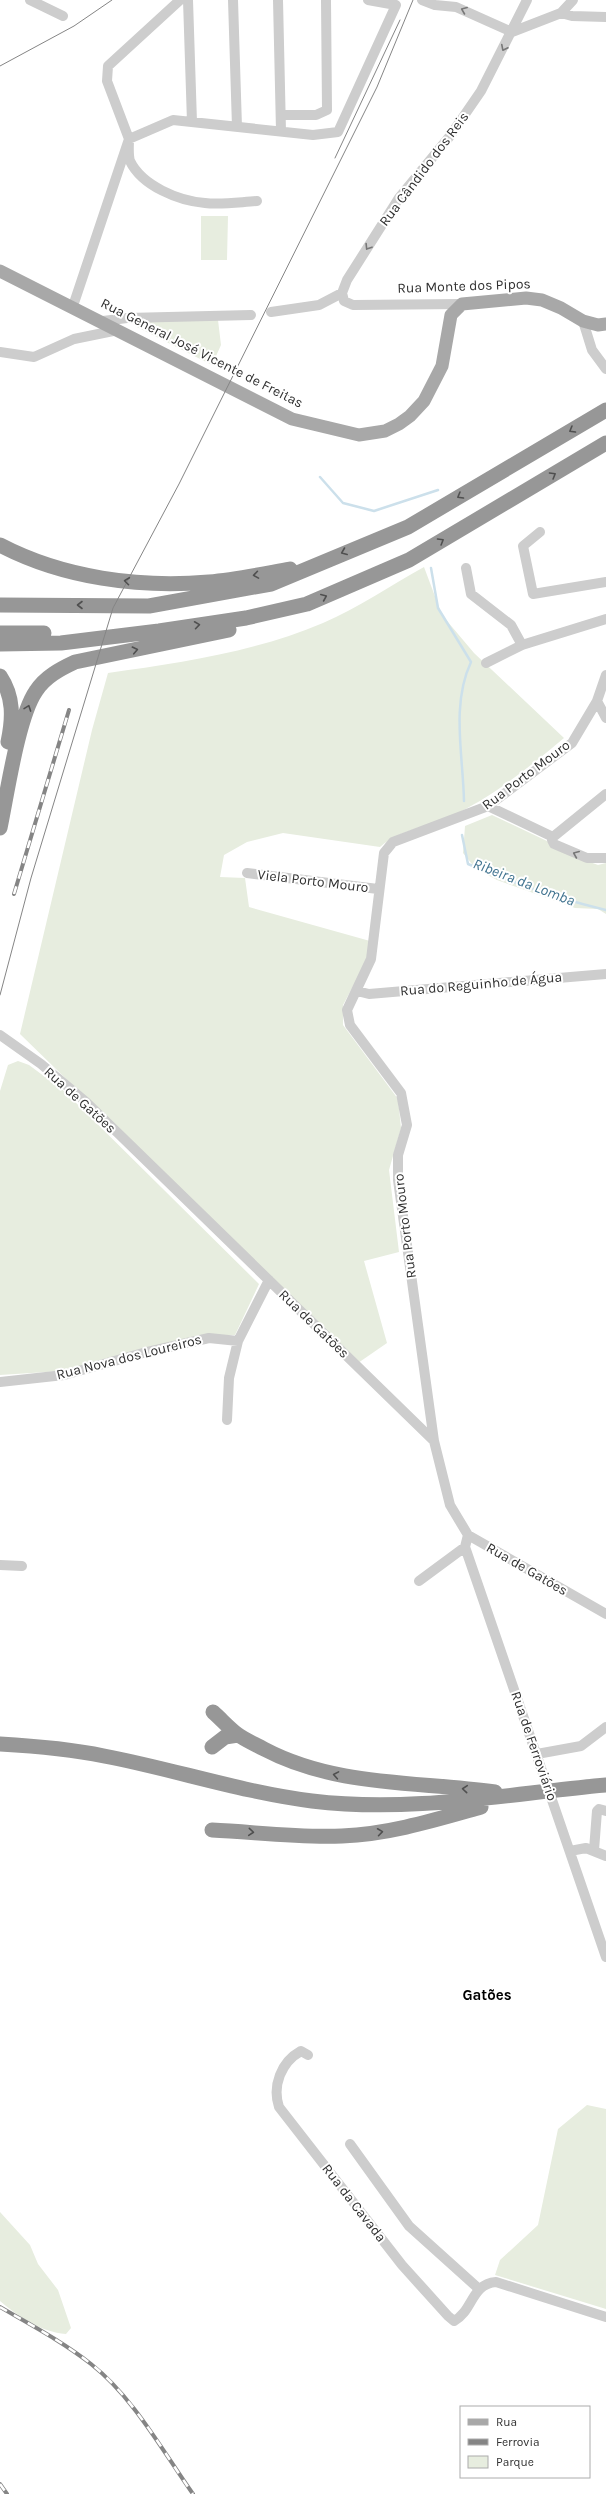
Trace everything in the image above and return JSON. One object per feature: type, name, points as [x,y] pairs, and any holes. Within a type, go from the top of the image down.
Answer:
[{"type":"highway","points":[[0,605],[149,606],[272,584],[309,566],[408,527],[606,410]]},
{"type":"highway","points":[[0,828],[24,718],[36,691],[54,673],[75,662],[249,625],[307,604],[409,560],[606,443]]},
{"type":"highway","points":[[0,545],[24,558],[82,575],[140,582],[209,582],[309,566]]},
{"type":"highway","points":[[0,644],[61,643],[159,631],[246,618],[307,604]]},
{"type":"highway","points":[[0,633],[60,634],[159,631]]},
{"type":"highway","points":[[0,676],[6,685],[12,710],[12,724],[0,780]]},
{"type":"highway","points":[[213,1712],[238,1735],[294,1764],[335,1776],[494,1791],[518,1796]]},
{"type":"highway","points":[[212,1747],[225,1737],[238,1735]]},
{"type":"highway","points":[[0,1744],[44,1747],[105,1756],[298,1799],[356,1805],[410,1806]]},
{"type":"highway","points":[[0,1752],[30,1749],[81,1755],[316,1804],[364,1808],[410,1806],[518,1796],[606,1785]]},
{"type":"highway","points":[[212,1830],[311,1837],[351,1835],[416,1826],[518,1796]]},
{"type":"main road","name":"Rua General José Vicente de Freitas","points":[[0,271],[73,306],[292,418],[347,434],[365,435],[385,431],[399,424],[410,416],[424,401],[442,366],[450,315],[462,304]]},
{"type":"main road","name":"Rua Monte dos Pipos","points":[[462,304],[526,298],[542,300],[561,308],[583,321]]},
{"type":"main road","points":[[583,321],[606,315]]},
{"type":"main road","points":[[583,321],[598,325],[606,324]]},
{"type":"street","points":[[30,0],[63,16]]},
{"type":"street","points":[[180,0],[108,66],[107,81],[129,140],[130,160],[143,177],[164,190],[189,201],[206,204],[256,201]]},
{"type":"street","points":[[188,0],[192,122]]},
{"type":"street","points":[[233,0],[237,127]]},
{"type":"street","points":[[278,0],[281,131]]},
{"type":"street","points":[[281,115],[316,115],[327,110],[326,0]]},
{"type":"street","points":[[73,306],[129,140],[173,120],[313,135],[338,132],[396,5],[368,0]]},
{"type":"street","points":[[422,0],[435,5],[456,7],[512,32],[561,13],[573,0]]},
{"type":"street","name":"Rua Cândido dos Reis","points":[[342,293],[347,280],[399,198],[450,136],[482,91],[527,0]]},
{"type":"street","points":[[561,13],[572,16],[606,17]]},
{"type":"street","points":[[271,312],[319,305],[342,293]]},
{"type":"street","name":"Rua Monte dos Pipos","points":[[342,293],[344,301],[353,306],[462,304]]},
{"type":"street","points":[[102,321],[127,318],[251,315]]},
{"type":"street","points":[[583,321],[592,350],[606,369]]},
{"type":"street","points":[[0,352],[34,357],[74,340],[118,330]]},
{"type":"street","points":[[540,532],[523,546],[533,594],[606,582]]},
{"type":"street","points":[[466,568],[471,594],[511,625],[522,645]]},
{"type":"street","points":[[486,663],[522,645],[606,619]]},
{"type":"street","name":"Rua Porto Mouro","points":[[434,1441],[398,1180],[398,1155],[407,1125],[400,1093],[350,1025],[347,1010],[371,959],[378,889],[384,853],[387,846],[488,806],[572,743],[597,701],[606,675]]},
{"type":"street","points":[[597,701],[606,718]]},
{"type":"street","points":[[553,837],[606,794]]},
{"type":"street","points":[[488,806],[553,837]]},
{"type":"street","points":[[553,837],[552,840],[554,844],[587,858],[606,858]]},
{"type":"street","name":"Viela Porto Mouro","points":[[247,872],[378,889]]},
{"type":"street","name":"Rua do Reguinho de Água","points":[[357,991],[369,994],[606,974]]},
{"type":"street","name":"Rua de Gatões","points":[[0,1035],[41,1064],[86,1102],[434,1441],[450,1505],[468,1535],[606,1614]]},
{"type":"street","points":[[227,1420],[229,1378],[238,1341],[269,1280]]},
{"type":"street","name":"Rua Nova dos Loureiros","points":[[0,1382],[64,1375],[143,1353],[209,1338],[238,1341]]},
{"type":"street","points":[[419,1581],[465,1547],[468,1535]]},
{"type":"street","name":"Rua de Ferroviário","points":[[465,1547],[606,1957]]},
{"type":"street","points":[[0,1565],[22,1566]]},
{"type":"street","points":[[537,1754],[581,1746],[594,1739],[606,1727]]},
{"type":"street","points":[[594,1850],[596,1811],[599,1809],[606,1811]]},
{"type":"street","points":[[570,1851],[586,1848],[606,1856]]},
{"type":"street","name":"Rua da Cavada","points":[[308,2055],[300,2051],[290,2057],[280,2076],[275,2096],[279,2107],[402,2265],[448,2316],[454,2321],[460,2318],[479,2289]]},
{"type":"street","points":[[350,2144],[409,2226],[479,2289],[487,2283],[496,2282],[606,2317]]},
{"type":"green space","points":[[201,216],[228,216],[227,260],[201,260]]},
{"type":"green space","points":[[218,320],[221,345],[212,365],[135,326],[135,322]]},
{"type":"green space","points":[[424,567],[442,615],[474,653],[564,738],[523,771],[495,791],[465,809],[449,817],[404,833],[387,841],[380,847],[283,833],[247,842],[224,855],[220,877],[245,878],[249,907],[370,941],[367,960],[343,1005],[343,1025],[398,1099],[401,1128],[389,1170],[399,1252],[364,1261],[387,1343],[358,1363],[20,1034],[92,730],[108,673],[217,655],[271,642],[336,617]]},
{"type":"green space","points":[[492,815],[547,841],[552,848],[598,865],[606,863],[606,914],[598,909],[575,908],[497,880],[476,869],[463,853],[465,826]]},
{"type":"green space","points":[[18,1061],[29,1065],[64,1091],[259,1284],[235,1335],[208,1335],[62,1371],[0,1375],[0,1091],[8,1065]]},
{"type":"green space","points":[[587,2105],[606,2109],[606,2309],[495,2275],[500,2260],[538,2225],[558,2129]]},
{"type":"green space","points":[[0,2212],[30,2245],[38,2264],[58,2290],[71,2328],[66,2334],[57,2333],[31,2323],[0,2301]]},
{"type":"waterway","name":"Ribeira da Lomba","points":[[320,477],[343,503],[374,511],[438,490]]},
{"type":"waterway","name":"Ribeira da Lomba","points":[[431,568],[438,608],[471,662],[461,695],[460,712],[464,801]]},
{"type":"waterway","name":"Ribeira da Lomba","points":[[462,835],[468,864],[536,890],[606,910]]},
{"type":"tram line","points":[[0,66],[74,26],[112,0]]},
{"type":"tram line","points":[[0,995],[31,878],[113,608],[179,484],[377,87],[413,0]]},
{"type":"tram line","points":[[335,158],[400,20]]},
{"type":"railway","points":[[14,894],[69,710]]},
{"type":"railway","points":[[0,2307],[69,2348],[106,2377],[134,2408],[193,2494]]},
{"type":"railway","points":[[0,2484],[7,2494]]},
{"type":"district","name":"Gatões","points":[[487,1995]]}]
